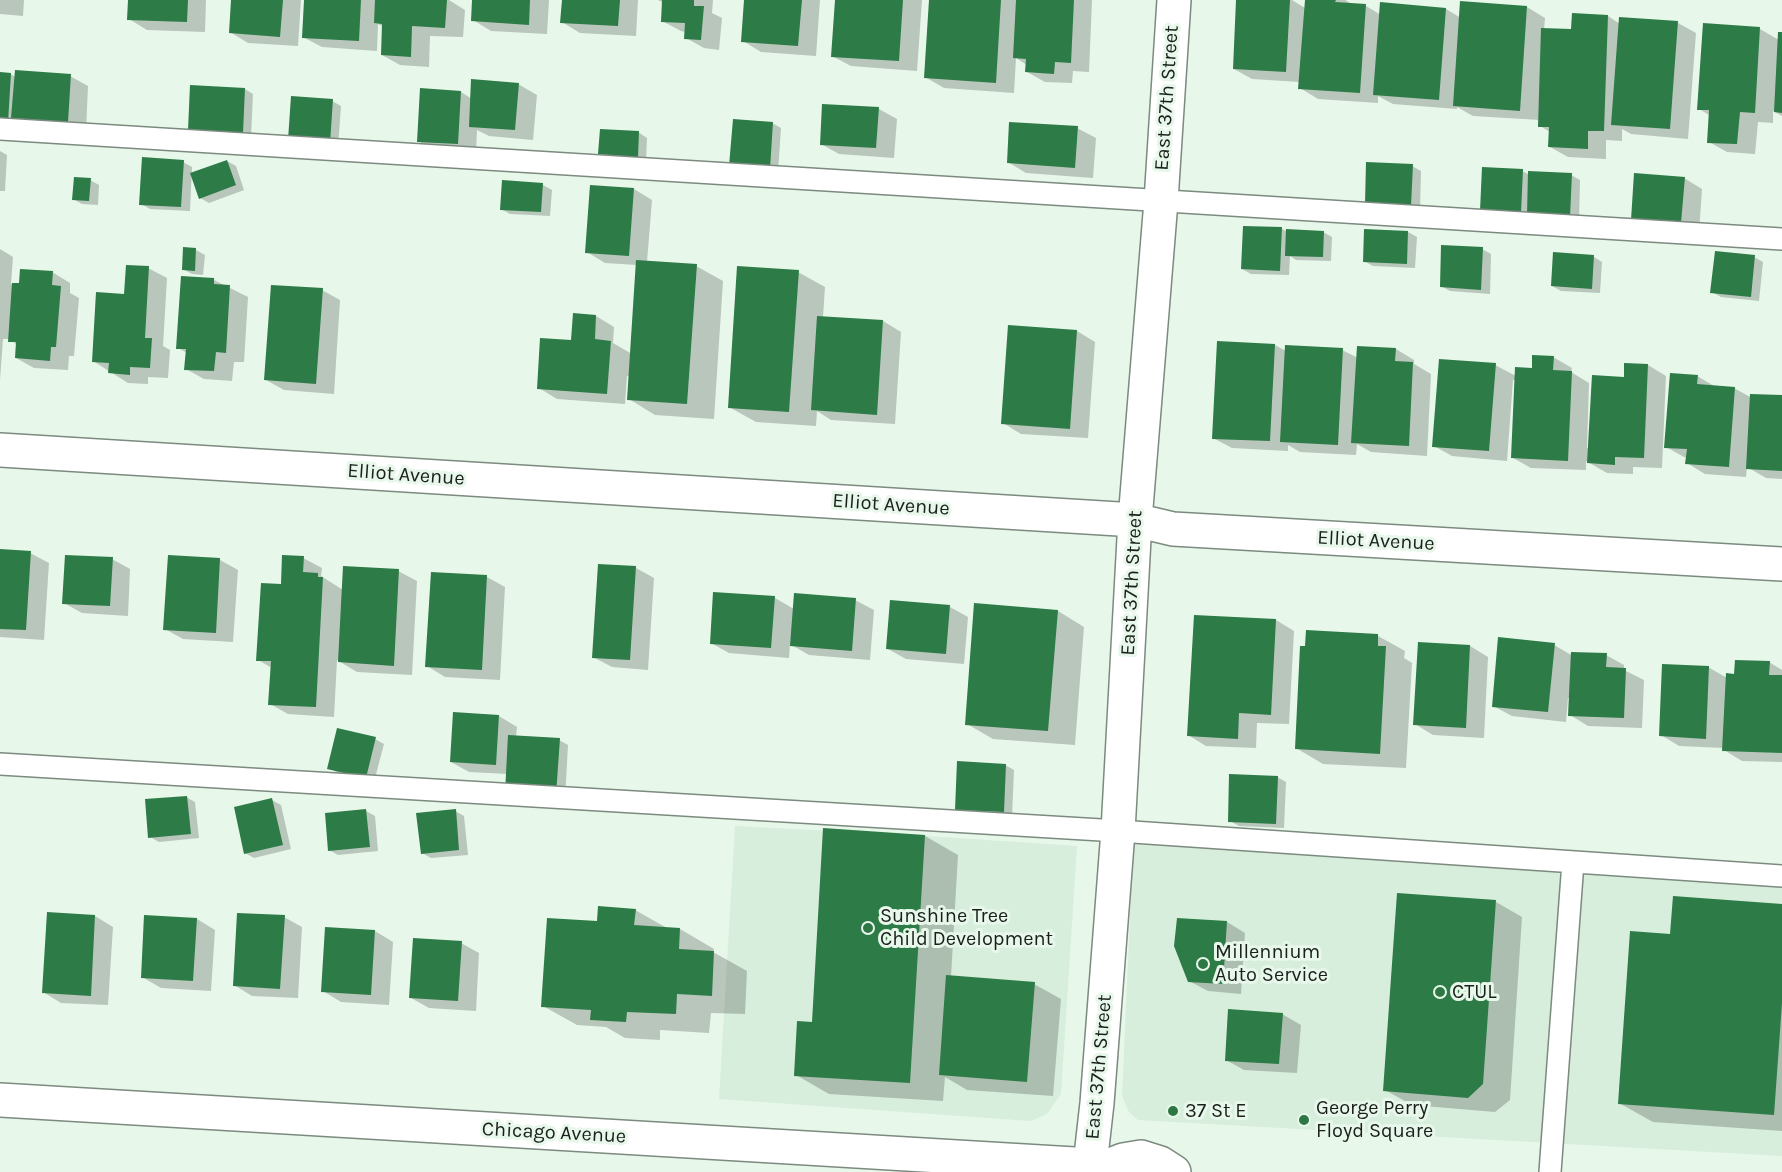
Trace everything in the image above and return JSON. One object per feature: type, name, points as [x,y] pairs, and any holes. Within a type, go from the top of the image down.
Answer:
[{"type":"street","name":"East 37th Street","points":[[1114,1165],[1098,1103],[1118,831],[1135,520],[1161,201],[1174,0]]},
{"type":"street","name":"Elliot Avenue","points":[[0,450],[1135,520],[1173,529],[1782,564]]},
{"type":"street","name":"Chicago Avenue","points":[[0,1100],[1114,1165],[1160,1163],[1174,1172]]},
{"type":"lane","points":[[0,129],[1782,239]]},
{"type":"lane","points":[[0,764],[1118,831],[1782,876]]},
{"type":"lane","points":[[1550,1172],[1573,862]]},
{"type":"shaded area","points":[[735,826],[1077,846],[1061,1094],[1047,1114],[1031,1121],[719,1099]]},
{"type":"shaded area","points":[[1134,827],[1782,870],[1782,1156],[1138,1120],[1129,1112],[1122,1096]]},
{"type":"building","points":[[128,0],[188,0],[187,22],[127,20]]},
{"type":"building","points":[[231,0],[283,0],[280,37],[229,33]]},
{"type":"building","points":[[304,0],[361,0],[359,41],[302,38]]},
{"type":"building","points":[[375,0],[447,0],[445,28],[412,26],[411,57],[381,55],[382,24],[374,23]]},
{"type":"building","points":[[472,0],[530,0],[529,25],[471,21]]},
{"type":"building","points":[[562,0],[620,0],[618,26],[560,23]]},
{"type":"building","points":[[662,0],[694,0],[694,6],[704,6],[701,40],[684,39],[685,23],[661,22]]},
{"type":"building","points":[[744,0],[802,0],[798,46],[741,42]]},
{"type":"building","points":[[835,0],[903,0],[899,61],[831,57]]},
{"type":"building","points":[[929,0],[1001,0],[996,83],[924,78]]},
{"type":"building","points":[[1016,0],[1074,0],[1071,63],[1055,62],[1054,74],[1025,72],[1026,59],[1013,58]]},
{"type":"building","points":[[1236,0],[1290,0],[1286,72],[1233,69]]},
{"type":"building","points":[[1305,0],[1336,0],[1335,2],[1366,4],[1360,93],[1298,89]]},
{"type":"building","points":[[1460,1],[1527,6],[1520,111],[1453,106]]},
{"type":"building","points":[[1380,2],[1446,8],[1439,100],[1373,95]]},
{"type":"building","points":[[1572,13],[1608,15],[1604,131],[1588,131],[1588,149],[1548,147],[1549,127],[1538,127],[1541,28],[1571,29]]},
{"type":"building","points":[[1619,17],[1678,21],[1670,129],[1611,125]]},
{"type":"building","points":[[1703,23],[1760,27],[1755,113],[1740,112],[1737,144],[1707,143],[1709,110],[1697,110]]},
{"type":"building","points":[[1778,32],[1782,32],[1782,113],[1774,112]]},
{"type":"building","points":[[15,70],[71,74],[68,122],[11,118]]},
{"type":"building","points":[[0,72],[11,73],[8,123],[0,123]]},
{"type":"building","points":[[471,79],[519,83],[515,130],[469,127]]},
{"type":"building","points":[[190,85],[245,88],[243,133],[188,130]]},
{"type":"building","points":[[420,88],[461,91],[458,144],[417,142]]},
{"type":"building","points":[[291,96],[333,99],[330,143],[288,140]]},
{"type":"building","points":[[822,104],[879,107],[876,148],[820,145]]},
{"type":"building","points":[[733,119],[773,122],[770,169],[729,166]]},
{"type":"building","points":[[1009,122],[1078,126],[1075,168],[1007,163]]},
{"type":"building","points":[[600,129],[639,131],[638,157],[598,154]]},
{"type":"building","points":[[142,157],[184,160],[181,207],[139,205]]},
{"type":"building","points":[[227,160],[236,185],[199,199],[190,173]]},
{"type":"building","points":[[1366,162],[1413,164],[1411,206],[1365,204]]},
{"type":"building","points":[[1482,167],[1523,169],[1521,213],[1480,211]]},
{"type":"building","points":[[1528,171],[1572,173],[1570,217],[1527,215]]},
{"type":"building","points":[[1634,173],[1685,177],[1681,223],[1631,220]]},
{"type":"building","points":[[74,177],[91,178],[89,201],[72,200]]},
{"type":"building","points":[[502,180],[543,183],[541,212],[500,210]]},
{"type":"building","points":[[590,185],[634,188],[629,256],[585,253]]},
{"type":"building","points":[[1243,226],[1282,227],[1280,271],[1241,269]]},
{"type":"building","points":[[1286,229],[1324,231],[1323,257],[1285,256]]},
{"type":"building","points":[[1364,229],[1408,231],[1407,264],[1363,262]]},
{"type":"building","points":[[1441,245],[1483,247],[1481,290],[1440,287]]},
{"type":"building","points":[[183,247],[196,248],[195,271],[182,270]]},
{"type":"building","points":[[1715,251],[1755,255],[1751,297],[1710,293]]},
{"type":"building","points":[[1553,252],[1594,255],[1592,289],[1551,286]]},
{"type":"building","points":[[636,260],[697,264],[687,404],[627,400]]},
{"type":"building","points":[[126,265],[149,266],[145,338],[152,338],[150,368],[130,367],[130,375],[108,373],[109,363],[92,362],[96,292],[124,294]]},
{"type":"building","points":[[737,266],[799,270],[789,412],[728,408]]},
{"type":"building","points":[[20,269],[53,271],[52,285],[61,286],[56,347],[51,347],[50,361],[15,358],[16,342],[8,342],[12,283],[19,283]]},
{"type":"building","points":[[181,276],[214,278],[214,284],[230,285],[226,353],[216,352],[214,371],[184,370],[186,349],[176,349]]},
{"type":"building","points":[[271,285],[323,288],[316,384],[264,380]]},
{"type":"building","points":[[573,313],[596,315],[595,339],[611,341],[607,394],[537,389],[540,338],[571,340]]},
{"type":"building","points":[[817,316],[883,320],[877,415],[811,410]]},
{"type":"building","points":[[1008,325],[1077,330],[1070,429],[1001,424]]},
{"type":"building","points":[[1217,341],[1275,344],[1270,441],[1212,439]]},
{"type":"building","points":[[1285,345],[1343,348],[1338,445],[1280,442]]},
{"type":"building","points":[[1357,346],[1396,348],[1395,361],[1413,362],[1409,446],[1351,443]]},
{"type":"building","points":[[1532,355],[1554,356],[1553,370],[1572,371],[1568,461],[1511,458],[1515,367],[1532,368]]},
{"type":"building","points":[[1439,359],[1496,363],[1489,451],[1432,447]]},
{"type":"building","points":[[1624,363],[1648,364],[1644,458],[1615,457],[1615,465],[1587,463],[1592,375],[1624,377]]},
{"type":"building","points":[[1670,373],[1698,375],[1697,384],[1735,387],[1729,467],[1685,464],[1687,449],[1664,448]]},
{"type":"building","points":[[1750,394],[1782,395],[1782,471],[1746,469]]},
{"type":"building","points":[[0,549],[31,551],[26,630],[0,629]]},
{"type":"building","points":[[65,555],[113,557],[110,606],[62,604]]},
{"type":"building","points":[[168,555],[220,558],[216,633],[163,630]]},
{"type":"building","points":[[282,555],[304,556],[303,572],[318,573],[318,577],[323,577],[316,707],[268,705],[271,661],[256,661],[261,583],[281,584]]},
{"type":"building","points":[[598,564],[636,566],[630,660],[592,658]]},
{"type":"building","points":[[343,566],[399,569],[394,666],[338,662]]},
{"type":"building","points":[[431,572],[487,575],[482,670],[425,667]]},
{"type":"building","points":[[713,592],[775,596],[771,648],[710,644]]},
{"type":"building","points":[[794,593],[856,598],[852,651],[790,646]]},
{"type":"building","points":[[890,600],[950,605],[946,654],[886,649]]},
{"type":"building","points":[[974,603],[1058,610],[1048,731],[965,725]]},
{"type":"building","points":[[1194,615],[1276,619],[1271,715],[1239,713],[1238,739],[1187,736]]},
{"type":"building","points":[[1306,630],[1378,634],[1378,646],[1386,646],[1380,754],[1295,749],[1300,646],[1305,646]]},
{"type":"building","points":[[1498,637],[1555,643],[1548,712],[1492,707]]},
{"type":"building","points":[[1418,642],[1470,645],[1466,728],[1413,725]]},
{"type":"building","points":[[1571,652],[1607,653],[1606,667],[1626,668],[1624,718],[1568,716]]},
{"type":"building","points":[[1735,660],[1770,661],[1769,675],[1782,675],[1782,753],[1722,751],[1726,673],[1734,674]]},
{"type":"building","points":[[1662,664],[1709,666],[1706,739],[1659,736]]},
{"type":"building","points":[[453,712],[499,715],[496,765],[450,762]]},
{"type":"building","points":[[337,728],[376,737],[366,778],[327,769]]},
{"type":"building","points":[[508,735],[560,738],[556,795],[505,793]]},
{"type":"building","points":[[957,761],[1006,764],[1004,812],[955,810]]},
{"type":"building","points":[[1229,774],[1278,776],[1276,824],[1228,822]]},
{"type":"building","points":[[187,796],[191,834],[148,838],[145,799]]},
{"type":"building","points":[[272,798],[283,845],[244,854],[234,807]]},
{"type":"building","points":[[366,809],[370,847],[328,851],[325,813]]},
{"type":"building","points":[[456,809],[459,850],[421,854],[416,813]]},
{"type":"building","name":"Sunshine Tree Child Development","points":[[823,828],[925,835],[910,1083],[794,1076],[797,1021],[812,1022]]},
{"type":"building","name":"CTUL","points":[[1397,893],[1496,900],[1483,1084],[1468,1098],[1383,1091]]},
{"type":"building","points":[[1673,896],[1782,904],[1782,1003],[1774,1115],[1618,1104],[1630,931],[1670,934]]},
{"type":"building","points":[[598,906],[636,909],[634,925],[680,928],[679,949],[714,951],[712,996],[677,994],[676,1014],[627,1012],[626,1022],[590,1020],[591,1010],[541,1007],[547,918],[597,921]]},
{"type":"building","points":[[47,912],[95,915],[91,996],[42,993]]},
{"type":"building","points":[[237,913],[285,915],[280,989],[233,986]]},
{"type":"building","points":[[144,915],[197,918],[193,981],[141,978]]},
{"type":"building","name":"Millennium Auto Service","points":[[1177,918],[1227,921],[1223,984],[1188,982],[1174,946]]},
{"type":"building","points":[[325,927],[375,930],[371,995],[321,992]]},
{"type":"building","points":[[413,938],[462,941],[458,1001],[409,998]]},
{"type":"building","points":[[946,975],[1035,982],[1027,1082],[939,1075]]},
{"type":"building","points":[[1228,1009],[1283,1013],[1279,1064],[1225,1061]]},
{"type":"place","name":"Sunshine Tree Child Development","points":[[868,928]]},
{"type":"place","name":"Millennium Auto Service","points":[[1203,964]]},
{"type":"place","name":"CTUL","points":[[1440,992]]},
{"type":"place","name":"37 St E","points":[[1173,1111]]},
{"type":"place","name":"George Perry Floyd Square","points":[[1304,1120]]}]
